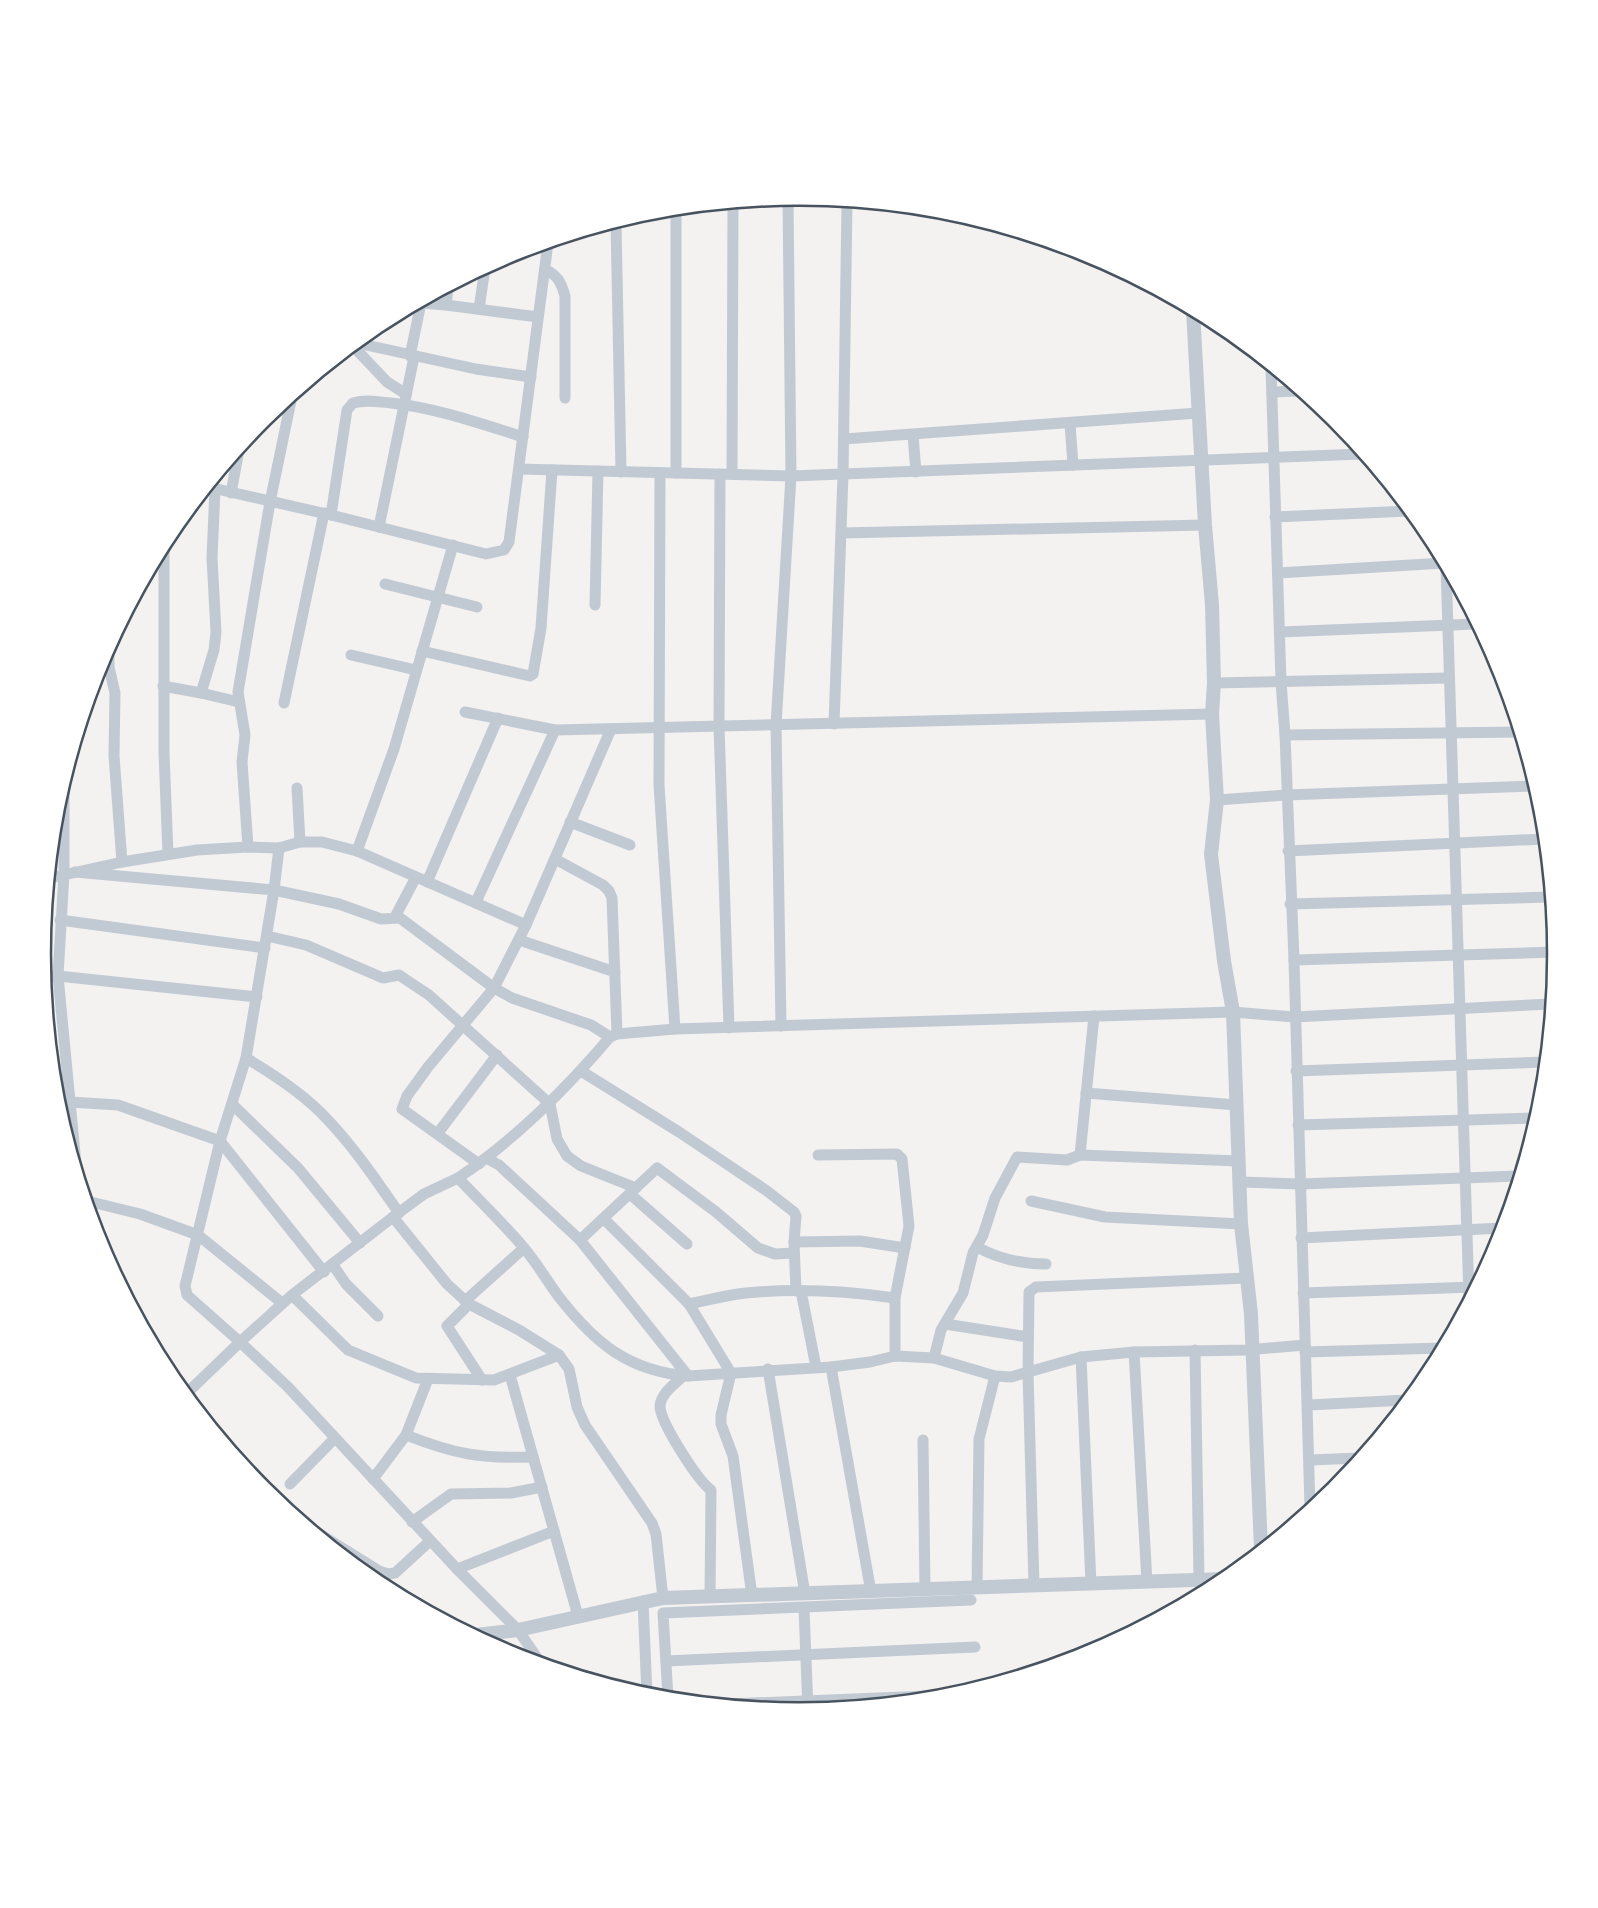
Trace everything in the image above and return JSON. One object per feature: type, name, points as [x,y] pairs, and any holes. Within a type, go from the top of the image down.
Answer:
[{"type":"street","points":[[781,1026],[776,725],[791,476],[788,206]]},
{"type":"street","points":[[834,724],[844,439],[847,208]]},
{"type":"street","points":[[729,1028],[719,726],[733,210]]},
{"type":"street","points":[[676,217],[676,473]]},
{"type":"street","points":[[616,229],[620,472]]},
{"type":"street","points":[[215,489],[328,514],[486,554],[504,550],[509,542],[547,250]]},
{"type":"street","points":[[545,269],[556,275],[562,284],[565,296],[565,398]]},
{"type":"street","points":[[479,309],[484,276]]},
{"type":"street","points":[[446,304],[447,294]]},
{"type":"street","points":[[430,303],[538,317]]},
{"type":"street","points":[[379,527],[405,398],[420,309]]},
{"type":"street","points":[[1193,319],[1205,525],[1212,605],[1214,683],[1212,714],[1217,800],[1211,854],[1219,925],[1233,1012],[1241,1224],[1252,1349],[1261,1542]]},
{"type":"street","points":[[366,345],[412,356],[530,377]]},
{"type":"street","points":[[358,351],[386,382],[405,398]]},
{"type":"street","points":[[1272,376],[1280,682],[1285,735],[1290,904],[1294,960],[1301,1238],[1309,1405],[1310,1500]]},
{"type":"street","points":[[1272,392],[1291,391]]},
{"type":"street","points":[[284,703],[328,514],[347,410],[352,403],[366,400],[405,398],[523,437]]},
{"type":"street","points":[[248,847],[242,762],[245,735],[238,692],[270,502],[290,407]]},
{"type":"street","points":[[844,439],[1070,424],[1198,413]]},
{"type":"street","points":[[1070,424],[1073,466]]},
{"type":"street","points":[[913,434],[916,472]]},
{"type":"street","points":[[519,469],[791,476],[1355,454]]},
{"type":"street","points":[[230,492],[237,462]]},
{"type":"street","points":[[422,651],[530,676],[533,674],[541,628],[552,470]]},
{"type":"street","points":[[595,605],[598,471]]},
{"type":"street","points":[[660,473],[658,633],[660,726],[658,785],[675,1029]]},
{"type":"street","points":[[201,693],[214,650],[216,632],[212,558],[212,492]]},
{"type":"street","points":[[1275,517],[1401,511]]},
{"type":"street","points":[[841,533],[1205,525]]},
{"type":"street","points":[[357,851],[394,749],[453,545]]},
{"type":"street","points":[[164,560],[163,686],[168,854]]},
{"type":"street","points":[[1278,573],[1437,563]]},
{"type":"street","points":[[1446,579],[1459,954],[1462,1119],[1470,1285]]},
{"type":"street","points":[[385,584],[477,608]]},
{"type":"street","points":[[1280,632],[1471,624]]},
{"type":"street","points":[[351,655],[416,670]]},
{"type":"street","points":[[109,666],[115,693],[114,756],[122,862]]},
{"type":"street","points":[[1214,683],[1449,678]]},
{"type":"street","points":[[163,686],[239,702]]},
{"type":"street","points":[[465,712],[555,730],[1212,714]]},
{"type":"street","points":[[427,882],[498,718]]},
{"type":"street","points":[[611,729],[526,925],[494,988],[462,1024],[407,1096],[402,1109],[483,1161],[499,1165],[580,1240],[686,1375]]},
{"type":"street","points":[[476,902],[555,730]]},
{"type":"street","points":[[1285,735],[1513,732]]},
{"type":"street","points":[[1217,800],[1286,795],[1527,786]]},
{"type":"street","points":[[297,788],[300,842]]},
{"type":"street","points":[[66,809],[70,873],[60,920],[58,976],[73,1129]]},
{"type":"street","points":[[570,822],[630,845]]},
{"type":"street","points":[[1288,851],[1537,839]]},
{"type":"street","points":[[56,877],[168,854],[248,847],[279,848],[300,842],[322,842],[357,851],[526,925]]},
{"type":"street","points":[[279,848],[267,936],[246,1058],[220,1142],[186,1278],[187,1295],[288,1387],[412,1522],[518,1630],[534,1653]]},
{"type":"street","points":[[191,1389],[292,1295],[424,1194],[458,1178],[483,1161],[550,1104],[614,1036],[615,972],[613,912],[609,891],[555,859]]},
{"type":"street","points":[[70,873],[274,890],[339,904],[381,919],[400,918],[494,988],[531,1005],[590,1025],[614,1036],[675,1029],[1233,1012],[1294,1017],[1460,1007],[1545,1004]]},
{"type":"street","points":[[395,917],[416,877]]},
{"type":"street","points":[[1290,904],[1544,897]]},
{"type":"street","points":[[60,920],[265,948]]},
{"type":"street","points":[[267,936],[306,945],[383,978],[399,975],[428,996],[462,1024],[550,1104],[557,1139],[567,1156],[581,1166],[633,1191],[687,1244]]},
{"type":"street","points":[[519,940],[615,972]]},
{"type":"street","points":[[1294,960],[1547,952]]},
{"type":"street","points":[[52,976],[257,998]]},
{"type":"street","points":[[1080,1155],[1094,1016]]},
{"type":"street","points":[[438,1133],[497,1056]]},
{"type":"street","points":[[246,1058],[268,1071],[325,1117],[364,1162],[396,1215],[447,1284],[467,1303],[518,1330],[559,1355],[569,1369],[577,1407],[585,1425],[652,1523],[656,1534],[663,1598]]},
{"type":"street","points":[[1296,1071],[1538,1062]]},
{"type":"street","points":[[581,1071],[679,1132],[786,1206],[796,1216],[794,1247],[799,1291],[816,1367]]},
{"type":"street","points":[[1086,1093],[1237,1105]]},
{"type":"street","points":[[70,1102],[118,1105],[220,1142],[328,1268],[378,1316]]},
{"type":"street","points":[[233,1105],[298,1168],[360,1243]]},
{"type":"street","points":[[1298,1125],[1528,1118]]},
{"type":"street","points":[[818,1155],[900,1156],[909,1226],[895,1298],[895,1356]]},
{"type":"street","points":[[934,1358],[945,1324],[963,1293],[973,1253],[995,1198],[1017,1157],[1067,1160],[1080,1155],[1239,1161]]},
{"type":"street","points":[[580,1240],[657,1168],[716,1212],[758,1248],[775,1254],[794,1247],[860,1241],[905,1248]]},
{"type":"street","points":[[1240,1182],[1300,1184],[1512,1176]]},
{"type":"street","points":[[458,1178],[524,1248],[560,1298],[598,1338],[621,1358],[658,1372],[686,1375],[830,1367],[870,1362],[895,1356],[934,1358],[995,1376],[1011,1377],[1028,1373],[1044,1366],[1081,1357],[1134,1352],[1434,1348]]},
{"type":"street","points":[[1031,1201],[1105,1217],[1241,1224]]},
{"type":"street","points":[[94,1203],[140,1214],[198,1236],[282,1304]]},
{"type":"street","points":[[604,1219],[690,1304],[732,1373],[721,1415],[721,1424],[733,1456],[752,1596]]},
{"type":"street","points":[[1301,1238],[1494,1228]]},
{"type":"street","points":[[977,1247],[990,1254],[1024,1264],[1046,1264]]},
{"type":"street","points":[[482,1380],[447,1326],[467,1303],[524,1248]]},
{"type":"street","points":[[1034,1586],[1028,1373],[1029,1292],[1036,1287],[1246,1278]]},
{"type":"street","points":[[690,1304],[744,1293],[799,1291],[828,1291],[895,1298]]},
{"type":"street","points":[[1304,1294],[1467,1291]]},
{"type":"street","points":[[292,1295],[348,1350],[405,1375],[428,1379],[494,1380],[559,1355]]},
{"type":"street","points":[[945,1324],[1028,1336]]},
{"type":"street","points":[[1195,1350],[1199,1580]]},
{"type":"street","points":[[1134,1352],[1147,1582]]},
{"type":"street","points":[[1081,1357],[1091,1584]]},
{"type":"street","points":[[830,1367],[871,1592]]},
{"type":"street","points":[[768,1369],[804,1601],[808,1702]]},
{"type":"street","points":[[510,1374],[578,1616]]},
{"type":"street","points":[[686,1375],[665,1394],[660,1407],[667,1425],[693,1471],[711,1490],[710,1597]]},
{"type":"street","points":[[974,1594],[979,1438],[995,1376]]},
{"type":"street","points":[[373,1478],[406,1435],[428,1379]]},
{"type":"street","points":[[1309,1405],[1398,1400]]},
{"type":"street","points":[[406,1435],[447,1451],[464,1454],[496,1458],[533,1457]]},
{"type":"street","points":[[290,1484],[335,1438]]},
{"type":"street","points":[[923,1440],[925,1590]]},
{"type":"street","points":[[1310,1460],[1351,1458]]},
{"type":"street","points":[[412,1522],[451,1494],[511,1493],[542,1487]]},
{"type":"street","points":[[457,1569],[554,1531]]},
{"type":"street","points":[[366,1563],[379,1571],[388,1574],[395,1573],[430,1541]]},
{"type":"street","points":[[668,1689],[663,1613],[804,1601],[974,1594],[1034,1586],[1208,1580]]},
{"type":"street","points":[[487,1634],[518,1630],[663,1598],[752,1596],[804,1601],[871,1592],[925,1590],[974,1594]]},
{"type":"street","points":[[643,1601],[648,1686]]},
{"type":"street","points":[[666,1662],[975,1647]]}]
